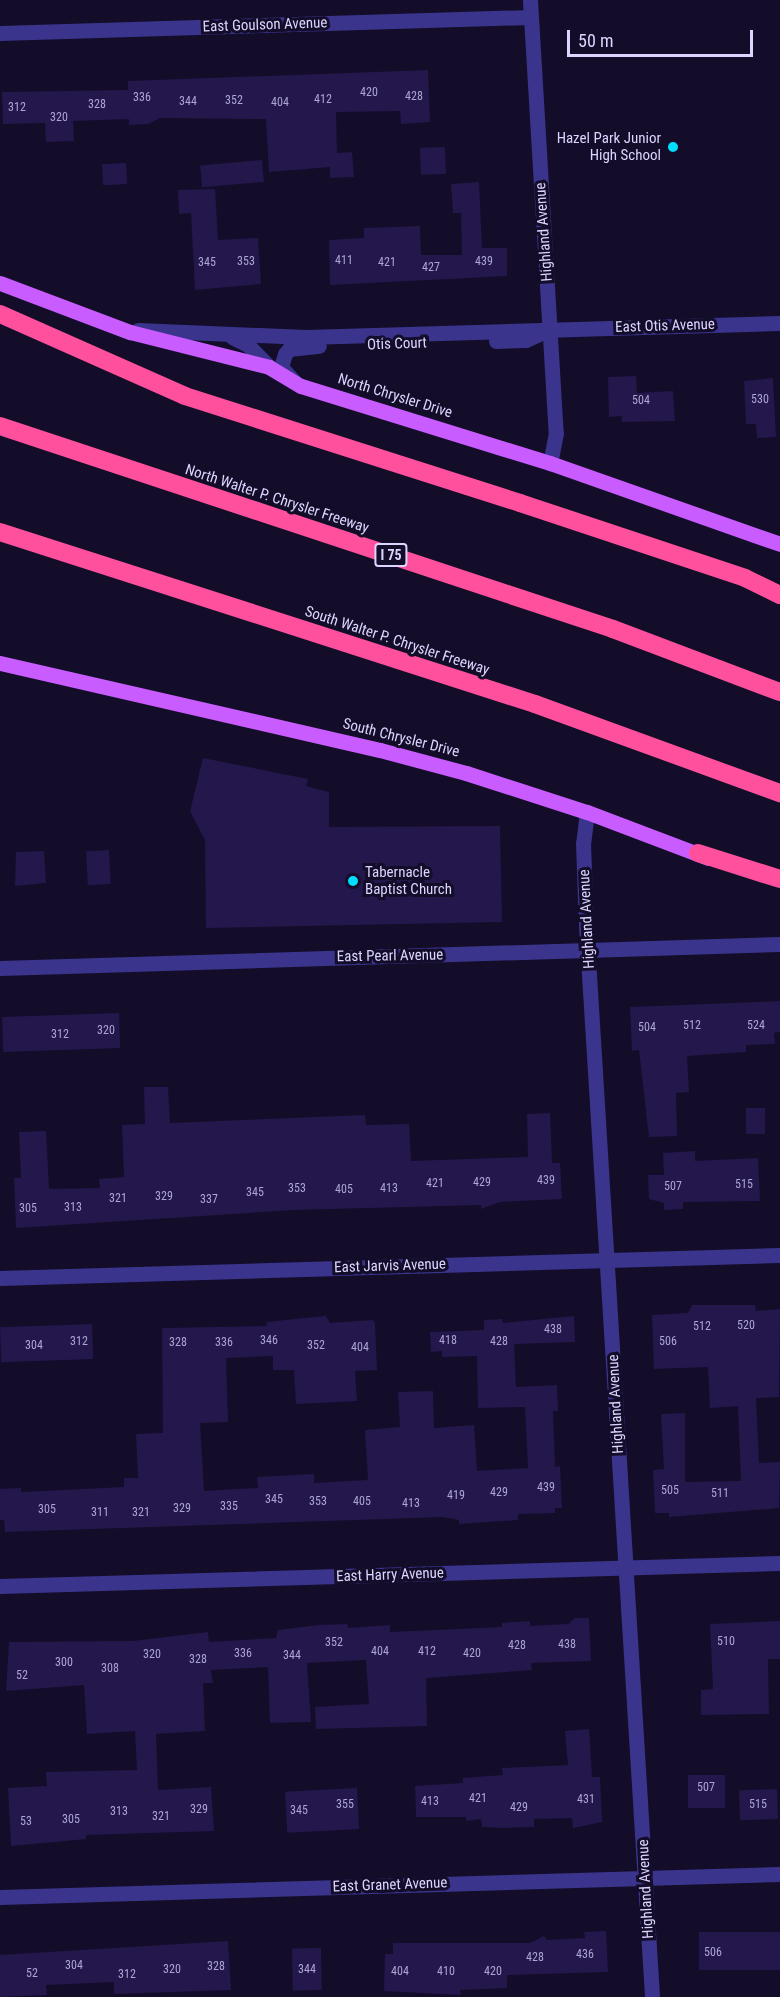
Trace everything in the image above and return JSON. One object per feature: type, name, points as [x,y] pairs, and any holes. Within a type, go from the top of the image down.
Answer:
[{"type":"highway","points":[[0,314],[185,396],[531,506],[745,578],[780,595]]},
{"type":"highway","name":"North Walter P. Chrysler Freeway","points":[[0,426],[602,626],[780,692]]},
{"type":"highway","name":"South Walter P. Chrysler Freeway","points":[[0,532],[535,704],[780,793]]},
{"type":"highway","points":[[698,853],[780,879]]},
{"type":"main road","name":"North Chrysler Drive","points":[[0,283],[130,332],[269,367],[301,386],[550,463],[780,544]]},
{"type":"main road","name":"South Chrysler Drive","points":[[0,663],[380,750],[587,812],[698,853],[780,889]]},
{"type":"street","name":"Highland Avenue","points":[[530,0],[556,433],[550,463]]},
{"type":"street","name":"East Goulson Avenue","points":[[0,33],[531,17]]},
{"type":"street","name":"East Otis Avenue","points":[[111,326],[306,337],[780,323]]},
{"type":"street","name":"Otis Court","points":[[301,386],[283,371],[282,362],[289,350],[526,340],[550,329]]},
{"type":"street","points":[[226,334],[248,345],[269,367]]},
{"type":"street","name":"Highland Avenue","points":[[587,812],[583,843],[588,951],[652,1997]]},
{"type":"street","name":"East Pearl Avenue","points":[[0,968],[780,944]]},
{"type":"street","name":"East Jarvis Avenue","points":[[0,1278],[780,1255]]},
{"type":"street","name":"East Harry Avenue","points":[[0,1586],[780,1563]]},
{"type":"street","name":"East Granet Avenue","points":[[0,1897],[780,1874]]},
{"type":"building","points":[[428,70],[430,122],[401,124],[400,111],[336,112],[337,153],[352,152],[354,177],[330,178],[330,167],[269,172],[266,119],[160,118],[148,124],[129,125],[129,119],[73,121],[74,141],[46,142],[45,123],[3,124],[2,92],[128,90],[128,81]]},
{"type":"building","points":[[445,147],[446,174],[421,175],[420,148]]},
{"type":"building","points":[[262,160],[264,182],[202,187],[200,165]]},
{"type":"building","points":[[126,163],[127,184],[103,185],[102,164]]},
{"type":"building","points":[[479,182],[482,248],[507,248],[507,276],[330,285],[329,240],[364,238],[364,228],[420,226],[421,255],[462,255],[461,213],[453,213],[451,184]]},
{"type":"building","points":[[215,189],[218,240],[258,238],[261,284],[195,290],[191,213],[179,214],[178,190]]},
{"type":"building","points":[[636,376],[637,393],[673,391],[675,421],[622,422],[622,416],[609,417],[608,377]]},
{"type":"building","points":[[773,378],[776,437],[757,438],[756,424],[746,424],[744,381]]},
{"type":"building","name":"Tabernacle Baptist Church","points":[[203,758],[308,779],[306,786],[329,792],[329,827],[500,826],[502,922],[206,928],[205,840],[190,811]]},
{"type":"building","points":[[109,850],[111,884],[88,885],[86,851]]},
{"type":"building","points":[[44,851],[46,883],[15,886],[16,852]]},
{"type":"building","points":[[780,1001],[780,1032],[774,1033],[775,1044],[746,1045],[746,1052],[687,1056],[689,1092],[676,1093],[677,1136],[649,1137],[639,1050],[632,1051],[630,1007]]},
{"type":"building","points":[[119,1013],[120,1048],[3,1052],[2,1017]]},
{"type":"building","points":[[144,1087],[168,1087],[170,1123],[365,1115],[366,1125],[409,1124],[411,1161],[528,1157],[527,1114],[550,1113],[552,1163],[560,1163],[562,1199],[500,1202],[481,1209],[481,1205],[293,1210],[16,1228],[14,1178],[21,1178],[19,1132],[46,1131],[49,1189],[100,1188],[99,1179],[124,1177],[122,1125],[145,1124]]},
{"type":"building","points":[[746,1108],[765,1108],[765,1134],[746,1134]]},
{"type":"building","points":[[695,1151],[695,1161],[758,1158],[760,1201],[683,1202],[683,1209],[664,1210],[664,1203],[649,1199],[648,1175],[664,1175],[663,1153]]},
{"type":"building","points":[[692,1305],[755,1305],[756,1311],[780,1309],[779,1397],[756,1398],[759,1463],[780,1462],[779,1508],[669,1517],[669,1513],[655,1513],[653,1470],[664,1469],[661,1414],[685,1413],[685,1482],[741,1481],[738,1406],[710,1408],[708,1367],[654,1369],[652,1315],[688,1313]]},
{"type":"building","points":[[326,1316],[330,1323],[373,1320],[375,1324],[377,1370],[355,1371],[357,1401],[296,1404],[294,1370],[273,1370],[273,1356],[226,1358],[228,1422],[200,1423],[204,1491],[258,1488],[257,1477],[314,1474],[314,1483],[368,1480],[365,1430],[400,1427],[398,1392],[433,1391],[434,1428],[474,1425],[477,1471],[528,1468],[525,1407],[478,1408],[477,1356],[442,1357],[442,1351],[431,1352],[430,1332],[484,1330],[484,1320],[502,1319],[503,1323],[574,1316],[575,1342],[514,1344],[516,1387],[557,1385],[558,1411],[553,1411],[555,1467],[560,1466],[562,1508],[555,1508],[555,1513],[518,1514],[518,1520],[459,1524],[459,1520],[443,1517],[5,1532],[4,1520],[0,1520],[0,1489],[21,1488],[21,1492],[124,1487],[124,1478],[138,1478],[136,1434],[163,1433],[162,1328],[267,1326],[266,1322]]},
{"type":"building","points":[[92,1324],[93,1359],[1,1362],[0,1327]]},
{"type":"building","points":[[575,1618],[589,1618],[591,1661],[531,1663],[532,1670],[426,1678],[427,1726],[316,1729],[315,1707],[369,1704],[366,1660],[307,1663],[311,1722],[270,1723],[268,1667],[211,1670],[213,1683],[203,1683],[205,1731],[156,1734],[158,1790],[211,1787],[214,1831],[86,1835],[86,1839],[11,1846],[8,1788],[47,1786],[46,1772],[137,1770],[135,1731],[87,1734],[84,1685],[6,1691],[9,1642],[133,1641],[208,1632],[209,1642],[276,1638],[278,1630],[319,1625],[347,1624],[348,1628],[390,1625],[390,1632],[502,1627],[502,1623],[530,1621],[530,1626],[568,1624]]},
{"type":"building","points":[[780,1621],[780,1659],[768,1659],[769,1714],[701,1715],[701,1690],[713,1689],[710,1624]]},
{"type":"building","points":[[589,1729],[592,1777],[600,1777],[602,1822],[573,1828],[572,1818],[534,1819],[534,1827],[504,1828],[482,1827],[481,1819],[466,1821],[466,1817],[416,1817],[415,1786],[463,1783],[463,1778],[503,1775],[502,1768],[568,1765],[565,1731]]},
{"type":"building","points":[[688,1775],[725,1775],[725,1808],[688,1808]]},
{"type":"building","points":[[357,1788],[359,1829],[287,1833],[285,1792]]},
{"type":"building","points":[[777,1789],[778,1819],[740,1820],[739,1790]]},
{"type":"building","points":[[606,1931],[608,1972],[507,1975],[507,1988],[460,1990],[461,1995],[384,1991],[385,1954],[393,1954],[393,1943],[530,1943],[544,1936],[547,1940],[585,1938],[584,1932]]},
{"type":"building","points":[[699,1932],[780,1932],[780,1970],[699,1970]]},
{"type":"building","points":[[228,1941],[231,1990],[114,1994],[114,1982],[46,1985],[47,1995],[0,1997],[0,1955]]},
{"type":"building","points":[[321,1948],[322,1990],[293,1990],[292,1949]]},
{"type":"place","name":"Hazel Park Junior High School","points":[[673,147]]},
{"type":"place","name":"Tabernacle Baptist Church","points":[[353,881]]}]
